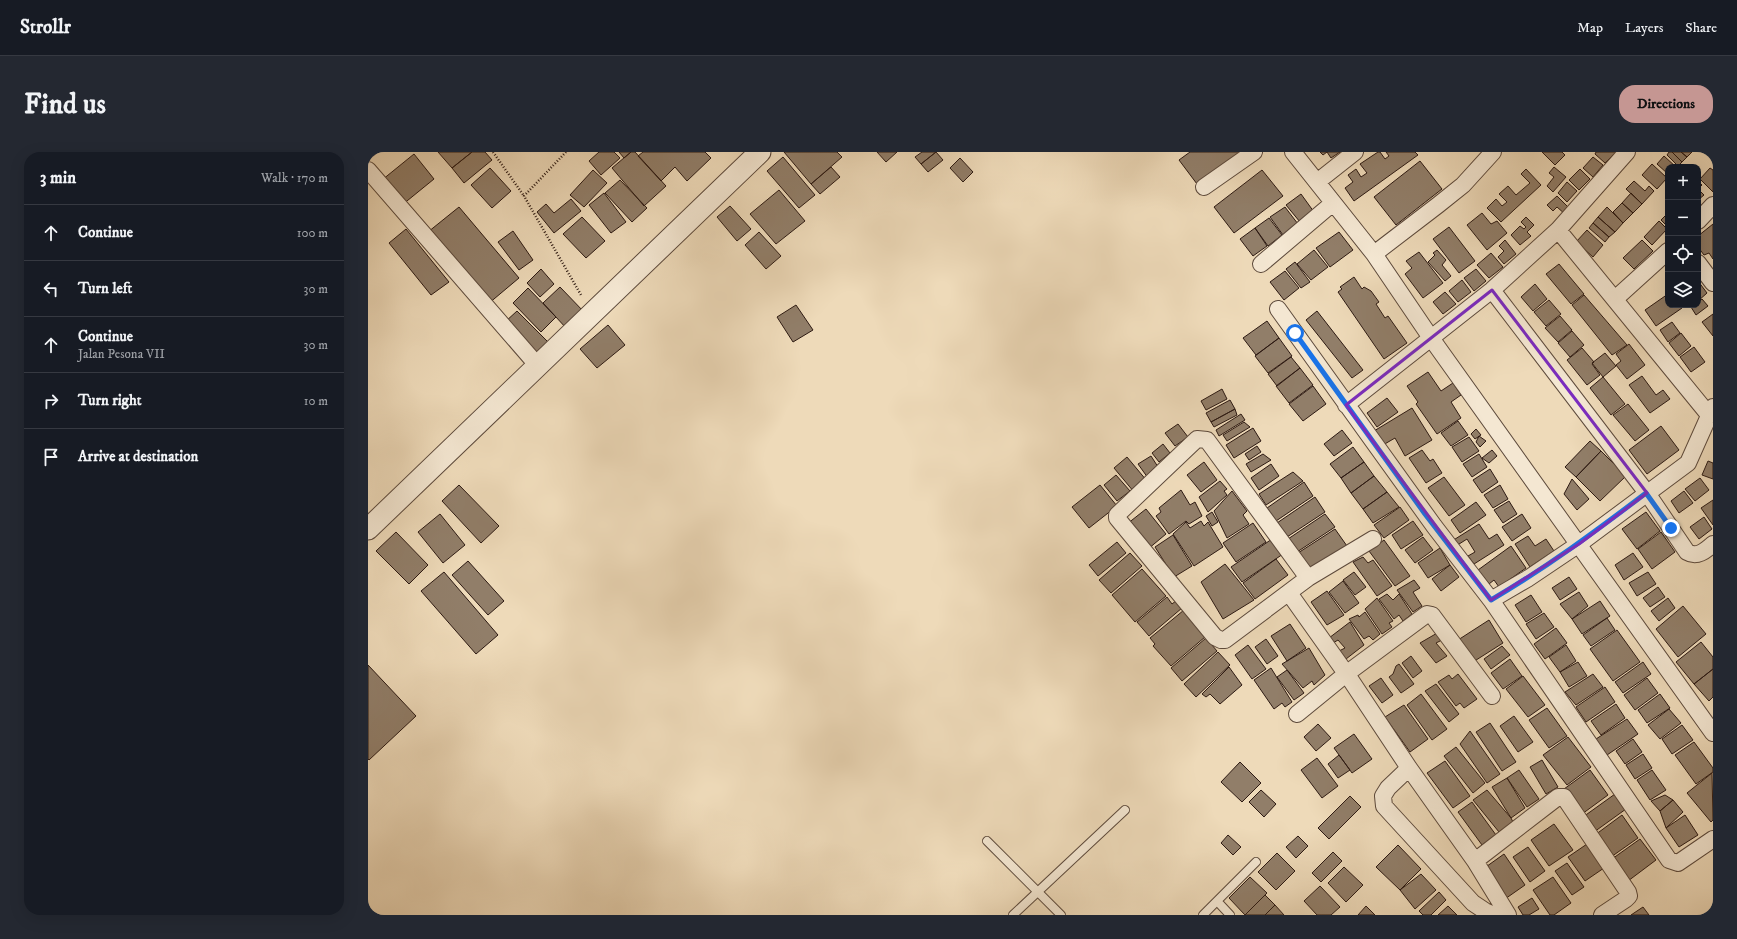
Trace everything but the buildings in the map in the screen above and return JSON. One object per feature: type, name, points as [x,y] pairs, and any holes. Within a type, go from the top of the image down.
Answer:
[{"type":"street","points":[[368,529],[760,152]]},
{"type":"street","points":[[1204,187],[1254,152]]},
{"type":"street","points":[[1293,152],[1374,254],[1431,338],[1713,733]]},
{"type":"street","points":[[1317,182],[1355,152]]},
{"type":"street","points":[[1346,405],[1492,290],[1558,230],[1627,152]]},
{"type":"street","points":[[1374,254],[1463,184],[1485,155]]},
{"type":"street","points":[[368,170],[538,366]]},
{"type":"street","points":[[1261,264],[1333,203]]},
{"type":"street","points":[[1701,218],[1713,205]]},
{"type":"street","points":[[1491,600],[1527,579],[1579,544],[1688,463],[1711,411],[1614,299],[1558,230]]},
{"type":"street","points":[[1614,299],[1665,254]]},
{"type":"street","points":[[1701,268],[1713,283]]},
{"type":"street","points":[[1492,290],[1646,493],[1687,552],[1691,555],[1698,555],[1705,552],[1713,544]]},
{"type":"street","points":[[1278,309],[1430,520],[1491,600],[1669,860],[1678,863],[1713,839]]},
{"type":"street","points":[[1308,578],[1207,440],[1197,439],[1117,515],[1117,518],[1218,639],[1226,640],[1308,578],[1373,540]]},
{"type":"street","points":[[1289,593],[1475,861],[1508,915]]},
{"type":"street","points":[[1297,714],[1346,674],[1427,614],[1432,615],[1492,696]]},
{"type":"street","points":[[1409,768],[1388,788],[1383,796],[1384,806],[1473,903],[1494,915]]},
{"type":"street","points":[[1475,861],[1558,797],[1564,797],[1628,892],[1629,896],[1626,899],[1602,915]]},
{"type":"lane","points":[[1013,915],[1125,810]]},
{"type":"lane","points":[[987,841],[1061,915]]},
{"type":"lane","points":[[1202,915],[1256,862]]},
{"type":"lane","points":[[1217,901],[1230,915]]},
{"type":"path","points":[[493,152],[540,220],[592,315]]},
{"type":"path","points":[[524,196],[566,152]]},
{"type":"highlighted area","points":[[1492,290],[1647,493],[1579,544],[1491,600],[1346,405]]},
{"type":"route","points":[[1295,333],[1425,514],[1491,600],[1527,579],[1579,544],[1646,493],[1671,528]]}]
